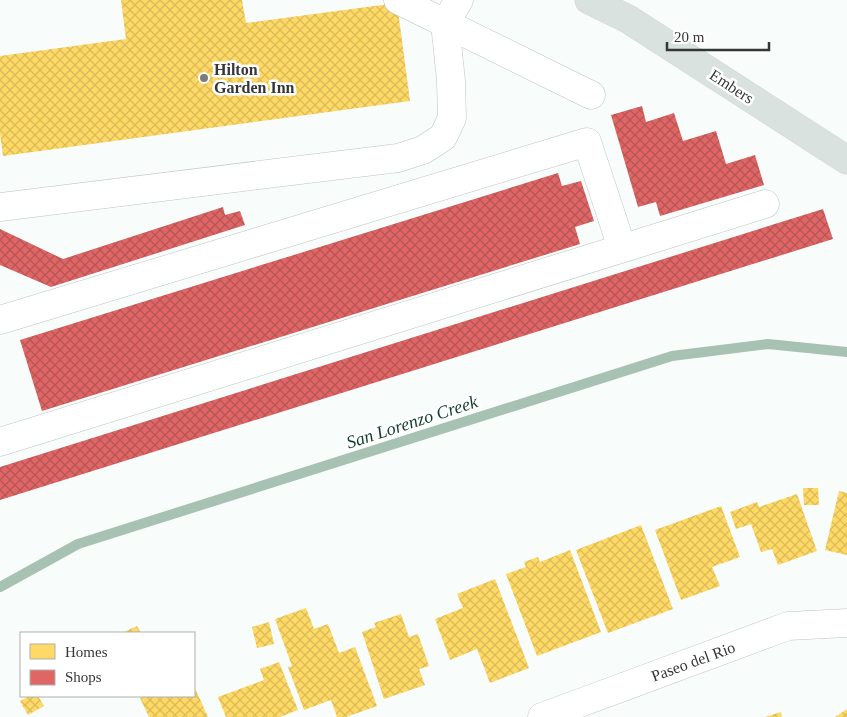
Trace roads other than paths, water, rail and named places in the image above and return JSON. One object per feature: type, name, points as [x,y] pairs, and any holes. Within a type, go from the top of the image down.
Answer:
[{"type":"main road","name":"Embers","points":[[589,0],[628,20],[847,160]]},
{"type":"street","points":[[398,0],[591,95]]},
{"type":"street","points":[[0,208],[398,158],[423,150],[443,136],[452,118],[451,81],[445,23],[460,0]]},
{"type":"street","points":[[0,320],[587,142],[622,248]]},
{"type":"street","points":[[0,442],[765,204]]},
{"type":"street","name":"Paseo del Rio","points":[[542,717],[788,626],[847,623]]},
{"type":"waterway","name":"San Lorenzo Creek","points":[[0,587],[78,544],[672,356],[768,344],[847,352]]},
{"type":"place","name":"Hilton Garden Inn","points":[[204,78]]}]
